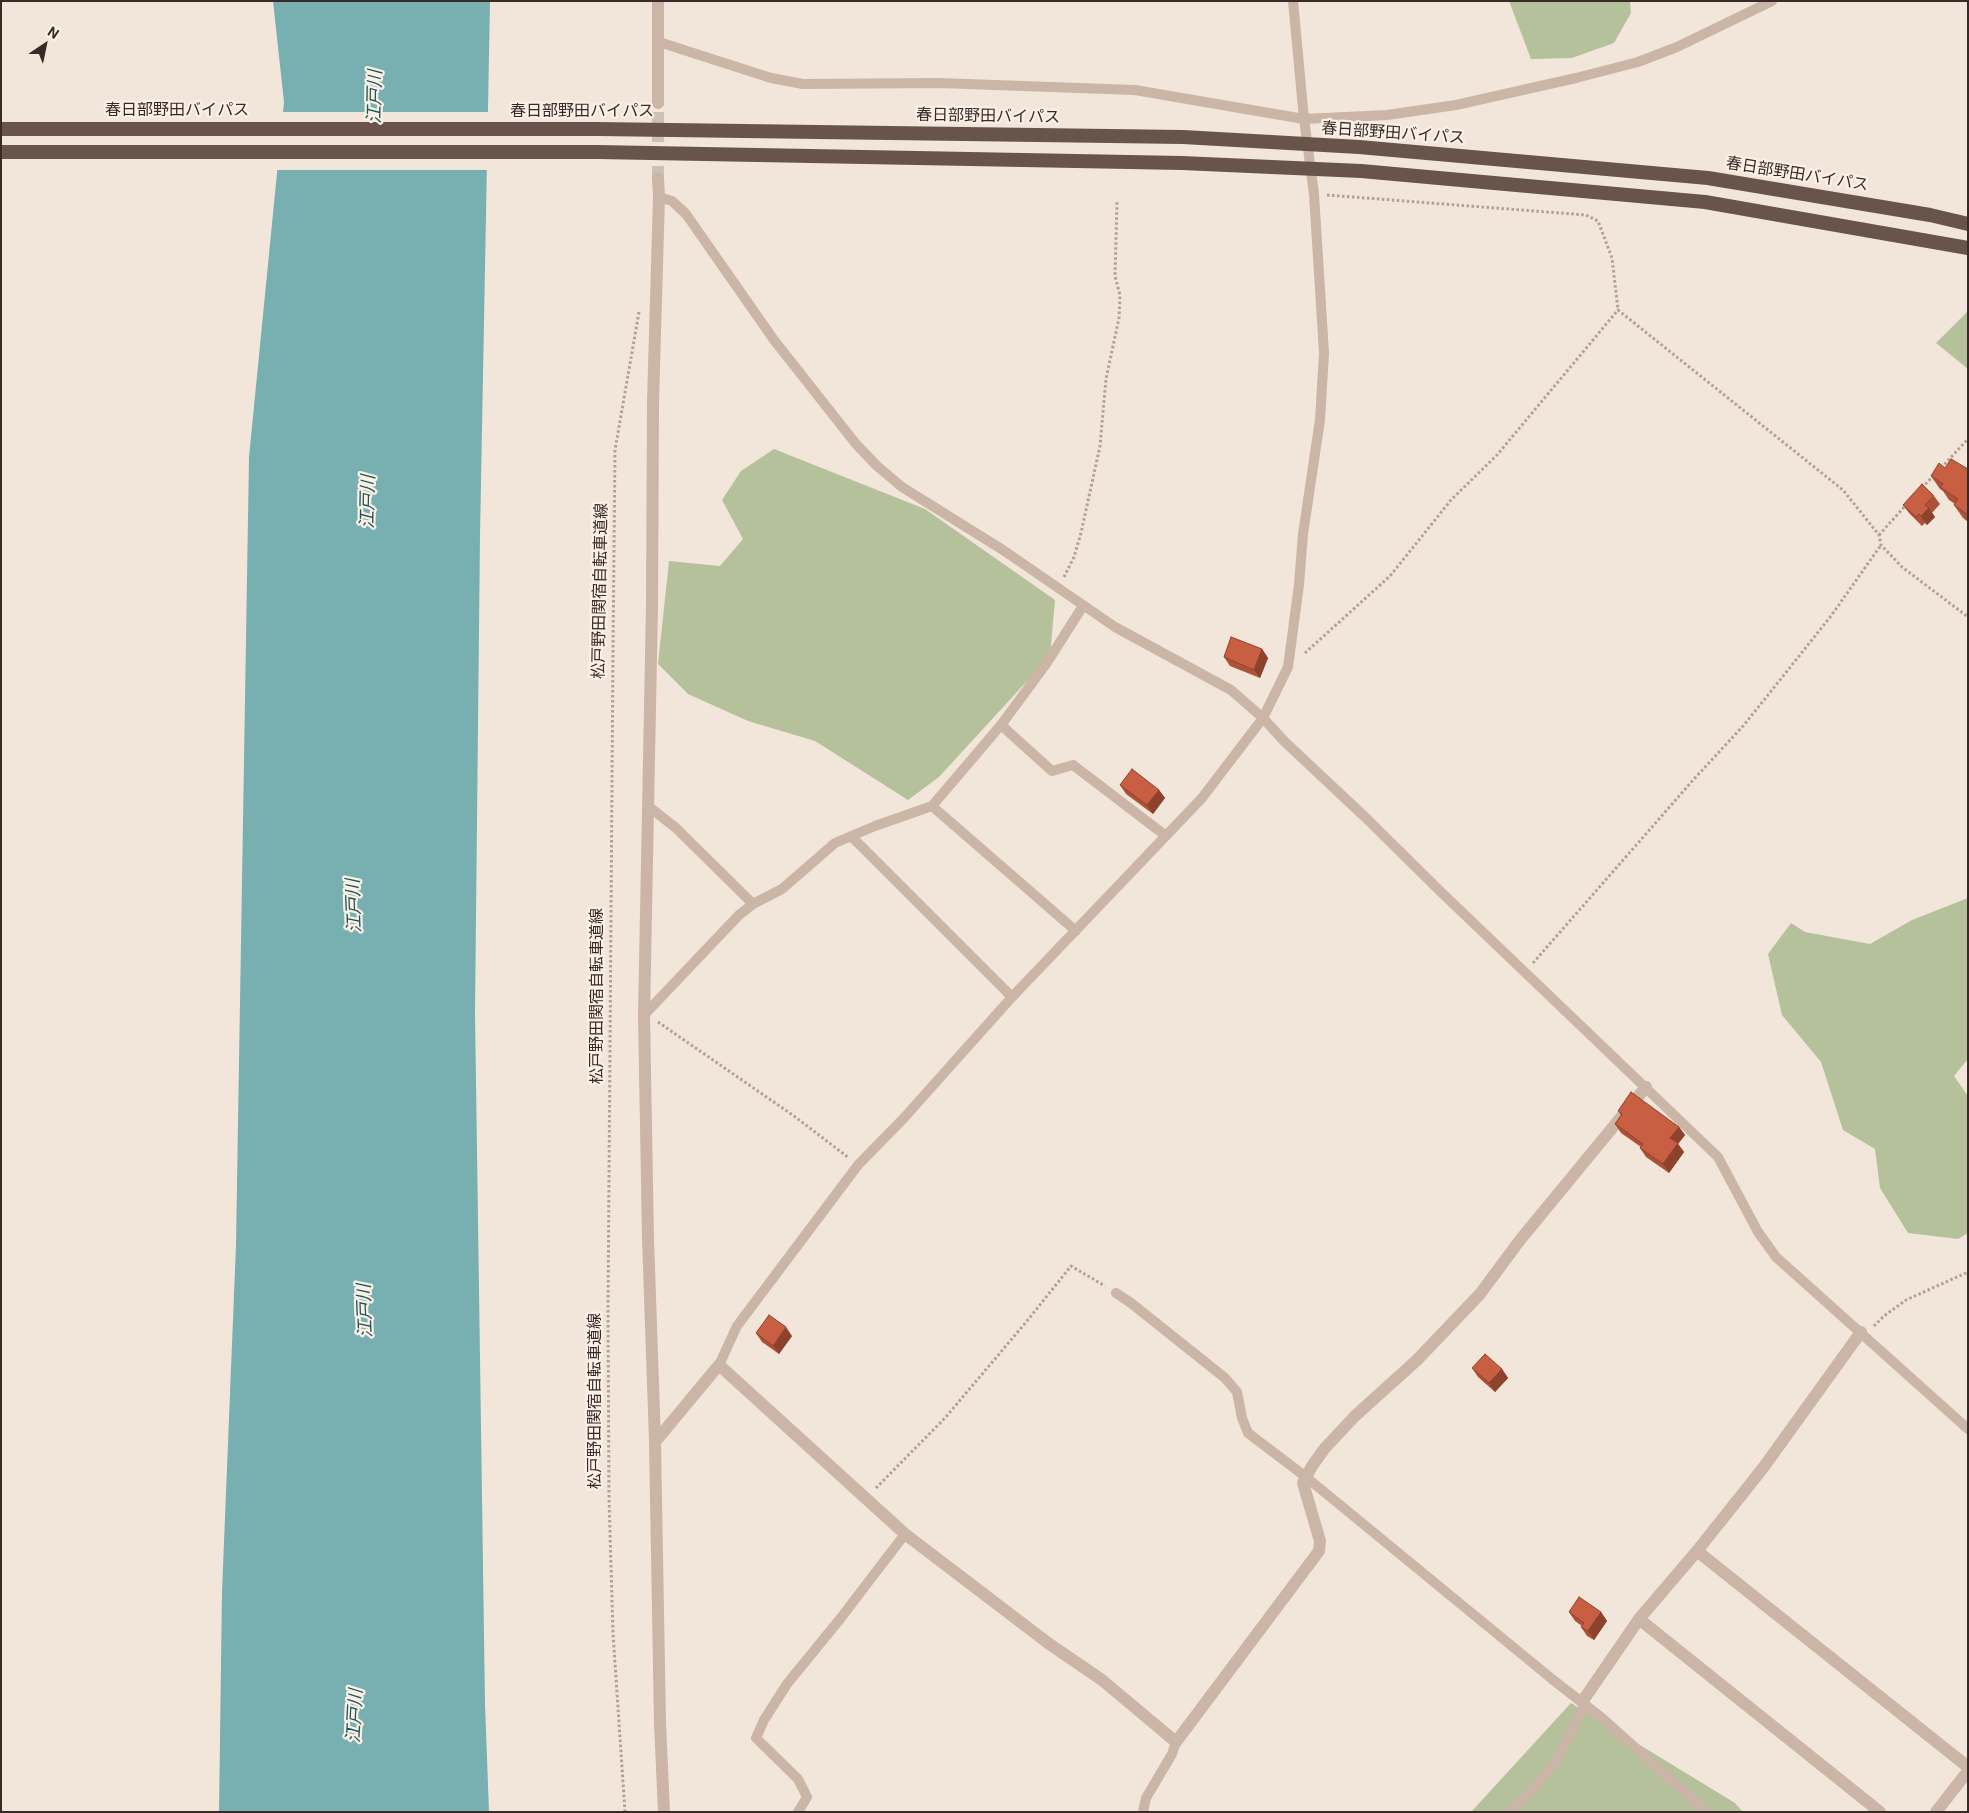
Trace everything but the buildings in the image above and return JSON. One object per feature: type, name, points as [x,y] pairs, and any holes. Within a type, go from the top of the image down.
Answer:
[{"type":"highway","name":"春日部野田バイパス","points":[[1,129],[598,129],[1183,137],[1359,147],[1708,178],[1930,215],[1968,224]]},
{"type":"highway","points":[[1,152],[598,152],[1172,163],[1361,172],[1705,202],[1968,248]]},
{"type":"street","points":[[658,1],[658,103]]},
{"type":"street","points":[[658,178],[653,402],[645,1014],[648,1239],[664,1812]]},
{"type":"street","points":[[655,1442],[719,1365],[905,1534],[1048,1643],[1102,1680],[1176,1742],[1320,1551],[1320,1541],[1304,1483],[1325,1448],[1417,1360],[1480,1294],[1520,1240],[1646,1087]]},
{"type":"street","points":[[1584,1704],[1638,1619],[1697,1551],[1763,1468],[1863,1334]]},
{"type":"street","points":[[1697,1551],[1968,1767]]},
{"type":"street","points":[[1638,1619],[1880,1812]]},
{"type":"street","points":[[1936,1812],[1968,1771]]},
{"type":"lane","points":[[719,1365],[742,1319],[858,1165],[903,1119],[1012,998],[1202,798],[1263,718],[1288,667],[1300,585],[1303,534],[1320,420],[1324,354],[1314,194],[1304,119],[1293,1]]},
{"type":"lane","points":[[659,42],[772,78],[803,84],[939,83],[1135,90],[1304,119],[1387,115],[1456,106],[1576,78],[1638,62],[1669,50],[1772,1]]},
{"type":"lane","points":[[659,197],[672,201],[686,214],[774,340],[856,444],[877,466],[902,487],[1003,550],[1083,606],[1155,650],[1231,690],[1263,718],[1285,742],[1718,1157],[1758,1232],[1776,1258],[1968,1429]]},
{"type":"lane","points":[[645,1014],[739,915],[753,904],[782,889],[835,843],[932,806],[1001,725],[1046,664],[1083,606]]},
{"type":"lane","points":[[1001,725],[1052,771],[1073,765],[1166,836]]},
{"type":"lane","points":[[648,806],[676,828],[753,904]]},
{"type":"lane","points":[[932,806],[1076,932]]},
{"type":"lane","points":[[850,836],[1012,998]]},
{"type":"lane","points":[[1116,1293],[1131,1302],[1225,1378],[1237,1392],[1248,1433],[1306,1477],[1584,1704],[1707,1812]]},
{"type":"lane","points":[[799,1812],[807,1797],[798,1779],[756,1738],[764,1720],[787,1684],[905,1534]]},
{"type":"lane","points":[[1509,1812],[1532,1791],[1557,1759],[1584,1704]]},
{"type":"lane","points":[[1143,1812],[1146,1798],[1172,1754],[1176,1742]]},
{"type":"path","points":[[1314,194],[1586,215],[1598,220],[1612,258],[1618,310],[1843,490],[1879,535],[1881,545],[1902,567],[1968,617]]},
{"type":"path","points":[[1058,589],[1074,557],[1082,533],[1100,446],[1106,379],[1119,318],[1120,295],[1115,276],[1117,202]]},
{"type":"path","name":"松戸野田関宿自転車道線","points":[[626,1812],[613,1633],[609,1488],[608,1301],[613,662],[615,450],[640,308]]},
{"type":"path","points":[[1288,667],[1390,576],[1451,500],[1497,455],[1618,310]]},
{"type":"path","points":[[1917,493],[1968,439]]},
{"type":"path","points":[[1879,535],[1911,500]]},
{"type":"path","points":[[1526,972],[1694,779],[1744,725],[1831,616],[1881,545]]},
{"type":"path","points":[[645,1014],[794,1116],[858,1165]]},
{"type":"path","points":[[867,1498],[944,1418],[1071,1266],[1116,1293]]},
{"type":"path","points":[[1863,1334],[1906,1300],[1968,1272]]},
{"type":"green space","points":[[1509,1],[1630,1],[1631,13],[1614,43],[1572,58],[1531,59]]},
{"type":"green space","points":[[1968,311],[1968,369],[1936,343]]},
{"type":"green space","points":[[774,449],[925,509],[1055,600],[1050,656],[939,777],[908,800],[815,741],[748,721],[688,694],[658,664],[669,561],[720,566],[743,539],[722,500],[741,471]]},
{"type":"green space","points":[[1968,898],[1968,1059],[1954,1076],[1968,1096],[1968,1233],[1958,1239],[1908,1233],[1880,1188],[1875,1149],[1843,1130],[1821,1062],[1782,1015],[1768,954],[1791,923],[1805,932],[1870,944],[1912,920]]},
{"type":"green space","points":[[1571,1703],[1735,1803],[1743,1812],[1471,1812]]},
{"type":"water","name":"江戸川","points":[[273,1],[490,1],[480,535],[475,1013],[485,1704],[489,1812],[219,1812],[222,1592],[236,1245],[249,457],[284,102]]},
{"type":"pier","points":[[281,112],[491,112],[489,170],[275,170]]},
{"type":"tunnel","points":[[658,103],[658,178]]}]
